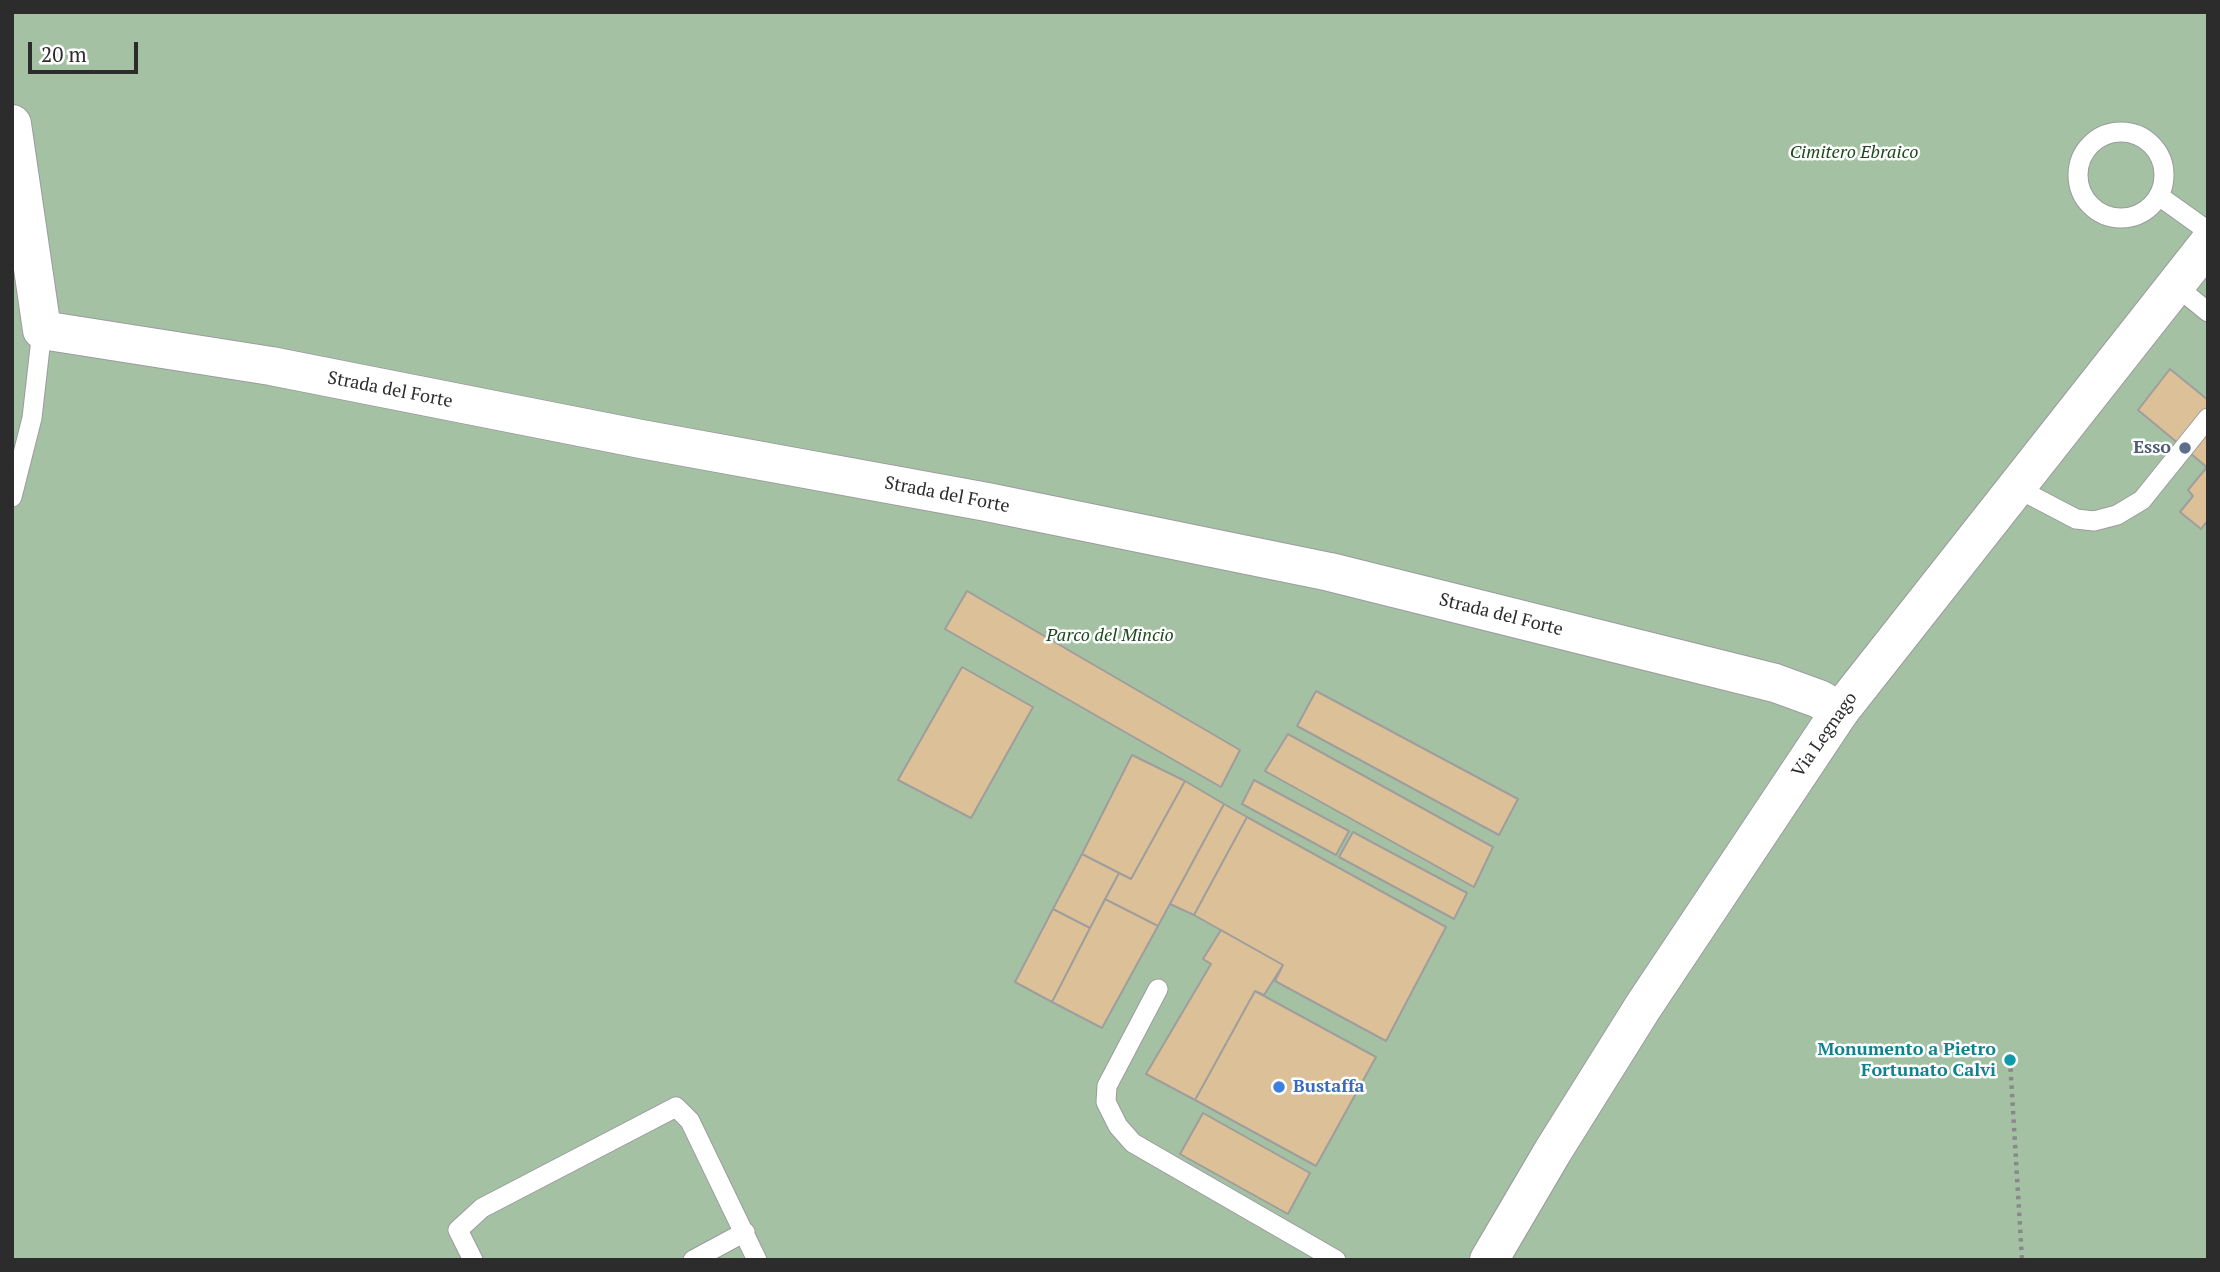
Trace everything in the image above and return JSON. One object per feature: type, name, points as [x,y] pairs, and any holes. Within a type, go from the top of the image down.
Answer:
[{"type":"street","points":[[12,124],[41,330]]},
{"type":"street","name":"Via Legnago","points":[[1489,1260],[1643,1007],[1840,711],[2208,244]]},
{"type":"street","name":"Strada del Forte","points":[[41,330],[271,366],[641,439],[987,502],[1330,572],[1775,682],[1819,699],[1840,711]]},
{"type":"lane","points":[[2110,132],[2139,134],[2160,154],[2164,182],[2159,196],[2150,207],[2138,215],[2110,217],[2091,206],[2079,189],[2079,160],[2092,143],[2110,132]]},
{"type":"lane","points":[[2159,196],[2208,231]]},
{"type":"lane","points":[[2176,286],[2208,312]]},
{"type":"lane","points":[[12,497],[32,418],[41,330]]},
{"type":"lane","points":[[2015,487],[2076,519],[2094,521],[2117,515],[2142,500],[2208,418]]},
{"type":"lane","points":[[1158,989],[1107,1086],[1106,1102],[1118,1126],[1133,1143],[1336,1260]]},
{"type":"lane","points":[[473,1260],[458,1230],[482,1208],[676,1107],[690,1121],[757,1260]]},
{"type":"lane","points":[[692,1260],[745,1232]]},
{"type":"path","points":[[2010,1060],[2022,1260]]},
{"type":"green space","name":"Parco del Mincio","points":[[12,12],[2208,12],[2208,1260],[12,1260]]},
{"type":"building","points":[[2170,369],[2208,400],[2208,468],[2138,410]]},
{"type":"building","points":[[2207,467],[2208,520],[2201,529],[2180,512],[2193,496],[2188,490]]},
{"type":"building","points":[[967,591],[1240,750],[1221,787],[945,629]]},
{"type":"building","points":[[962,667],[1033,707],[971,818],[898,780]]},
{"type":"building","points":[[1316,691],[1518,799],[1499,835],[1297,726]]},
{"type":"building","points":[[1288,734],[1493,847],[1474,887],[1265,771]]},
{"type":"building","points":[[1132,755],[1185,781],[1131,879],[1082,854]]},
{"type":"building","points":[[1254,780],[1349,831],[1336,855],[1242,804]]},
{"type":"building","points":[[1185,781],[1224,804],[1158,926],[1105,899],[1119,873],[1131,879]]},
{"type":"building","points":[[1224,804],[1247,817],[1194,915],[1170,904]]},
{"type":"building","points":[[1247,817],[1446,927],[1386,1041],[1275,981],[1283,965],[1194,915]]},
{"type":"building","points":[[1353,832],[1467,893],[1454,919],[1339,857]]},
{"type":"building","points":[[1082,854],[1119,873],[1090,928],[1053,909]]},
{"type":"building","points":[[1105,899],[1158,926],[1102,1028],[1052,1002]]},
{"type":"building","points":[[1053,909],[1090,928],[1052,1002],[1015,982]]},
{"type":"building","points":[[1221,930],[1283,965],[1264,995],[1255,991],[1195,1100],[1146,1074],[1211,964],[1203,959]]},
{"type":"building","points":[[1255,991],[1376,1057],[1316,1166],[1195,1100]]},
{"type":"building","points":[[1203,1113],[1310,1173],[1288,1214],[1180,1154]]},
{"type":"place","name":"Esso","points":[[2185,448]]},
{"type":"place","name":"Monumento a Pietro Fortunato Calvi","points":[[2010,1060]]},
{"type":"place","name":"Bustaffa","points":[[1279,1087]]},
{"type":"park label","name":"Cimitero Ebraico","points":[[1854,153]]}]
